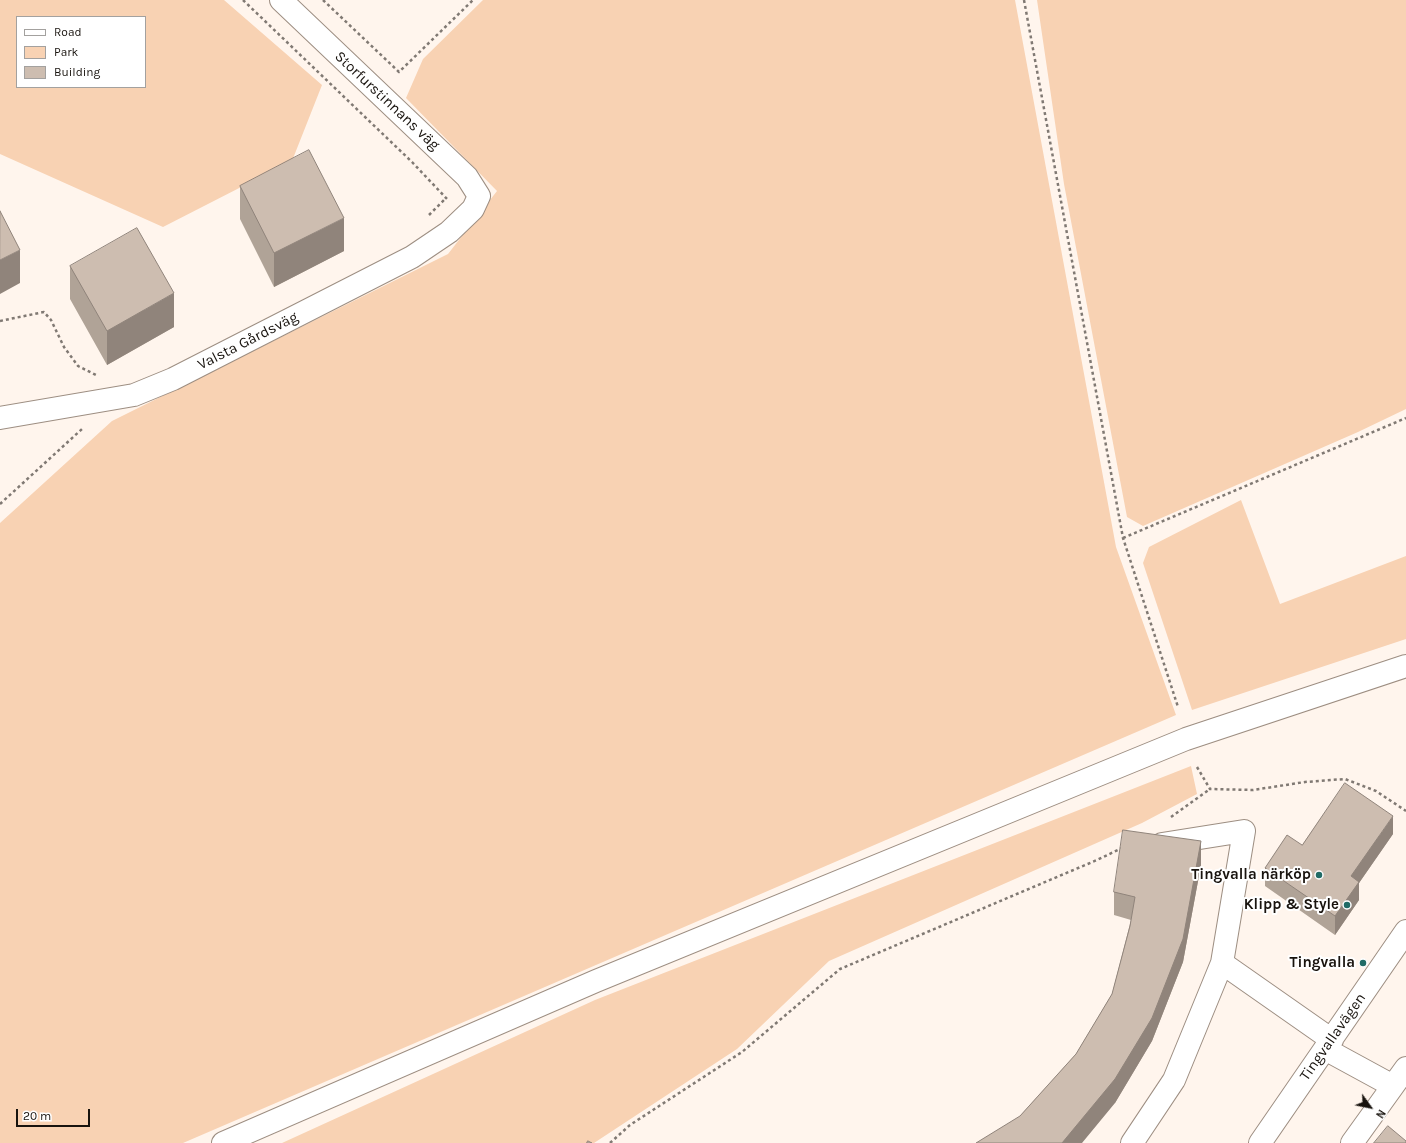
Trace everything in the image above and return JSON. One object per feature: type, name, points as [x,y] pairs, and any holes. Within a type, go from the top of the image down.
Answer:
[{"type":"street","name":"Storfurstinnans väg","points":[[280,0],[468,177],[479,196],[468,213]]},
{"type":"street","name":"Valsta Gårdsväg","points":[[0,418],[134,395],[173,379],[412,257],[449,232],[468,213]]},
{"type":"street","points":[[223,1143],[596,980],[1186,739],[1406,666]]},
{"type":"street","points":[[1132,1143],[1174,1080],[1222,963],[1244,831],[1149,846]]},
{"type":"street","name":"Tingvallavägen","points":[[1260,1143],[1406,932]]},
{"type":"street","points":[[1222,963],[1329,1044],[1393,1086]]},
{"type":"street","points":[[1352,1143],[1406,1068]]},
{"type":"path","points":[[243,0],[412,162],[446,198],[468,213]]},
{"type":"path","points":[[323,0],[399,72],[473,0]]},
{"type":"path","points":[[1024,0],[1123,538],[1178,707]]},
{"type":"path","points":[[427,217],[446,198]]},
{"type":"path","points":[[0,321],[44,312],[51,320],[64,347],[78,366],[99,377]]},
{"type":"path","points":[[1123,538],[1406,418]]},
{"type":"path","points":[[0,504],[87,425]]},
{"type":"path","points":[[1197,767],[1210,789]]},
{"type":"path","points":[[1166,821],[1210,789],[1253,790],[1305,782],[1345,779],[1376,791],[1406,811]]},
{"type":"path","points":[[610,1143],[630,1125],[742,1052],[840,969],[1098,860],[1126,845]]},
{"type":"green space","points":[[0,0],[224,0],[322,85],[292,161],[163,227],[0,154]]},
{"type":"green space","points":[[483,0],[1015,0],[1116,547],[1176,715],[183,1143],[0,1143],[0,523],[112,421],[448,254],[497,191],[406,98],[423,59]]},
{"type":"green space","points":[[1037,0],[1406,0],[1406,409],[1358,432],[1143,526],[1127,517],[1064,184]]},
{"type":"green space","points":[[1241,500],[1280,604],[1406,556],[1406,639],[1192,710],[1143,563],[1149,547]]},
{"type":"green space","points":[[1191,766],[1197,794],[1142,823],[829,961],[737,1049],[594,1143],[282,1143],[595,1000]]},
{"type":"building","points":[[309,150],[344,218],[274,253],[240,186]]},
{"type":"building","points":[[0,211],[20,250],[0,260]]},
{"type":"building","points":[[137,228],[174,293],[107,331],[70,266]]},
{"type":"building","name":"Tingvalla närköp","points":[[1345,783],[1393,816],[1351,876],[1359,882],[1335,916],[1265,868],[1287,835],[1302,845]]},
{"type":"building","points":[[1123,830],[1201,841],[1183,939],[1152,1018],[1115,1079],[1062,1143],[976,1143],[1020,1116],[1076,1054],[1112,994],[1130,926],[1135,897],[1114,892]]},
{"type":"building","points":[[1388,1126],[1406,1141],[1406,1143],[1374,1143]]},
{"type":"place","name":"Tingvalla närköp","points":[[1319,875]]},
{"type":"place","name":"Klipp & Style","points":[[1347,905]]},
{"type":"place","name":"Tingvalla","points":[[1363,963]]}]
